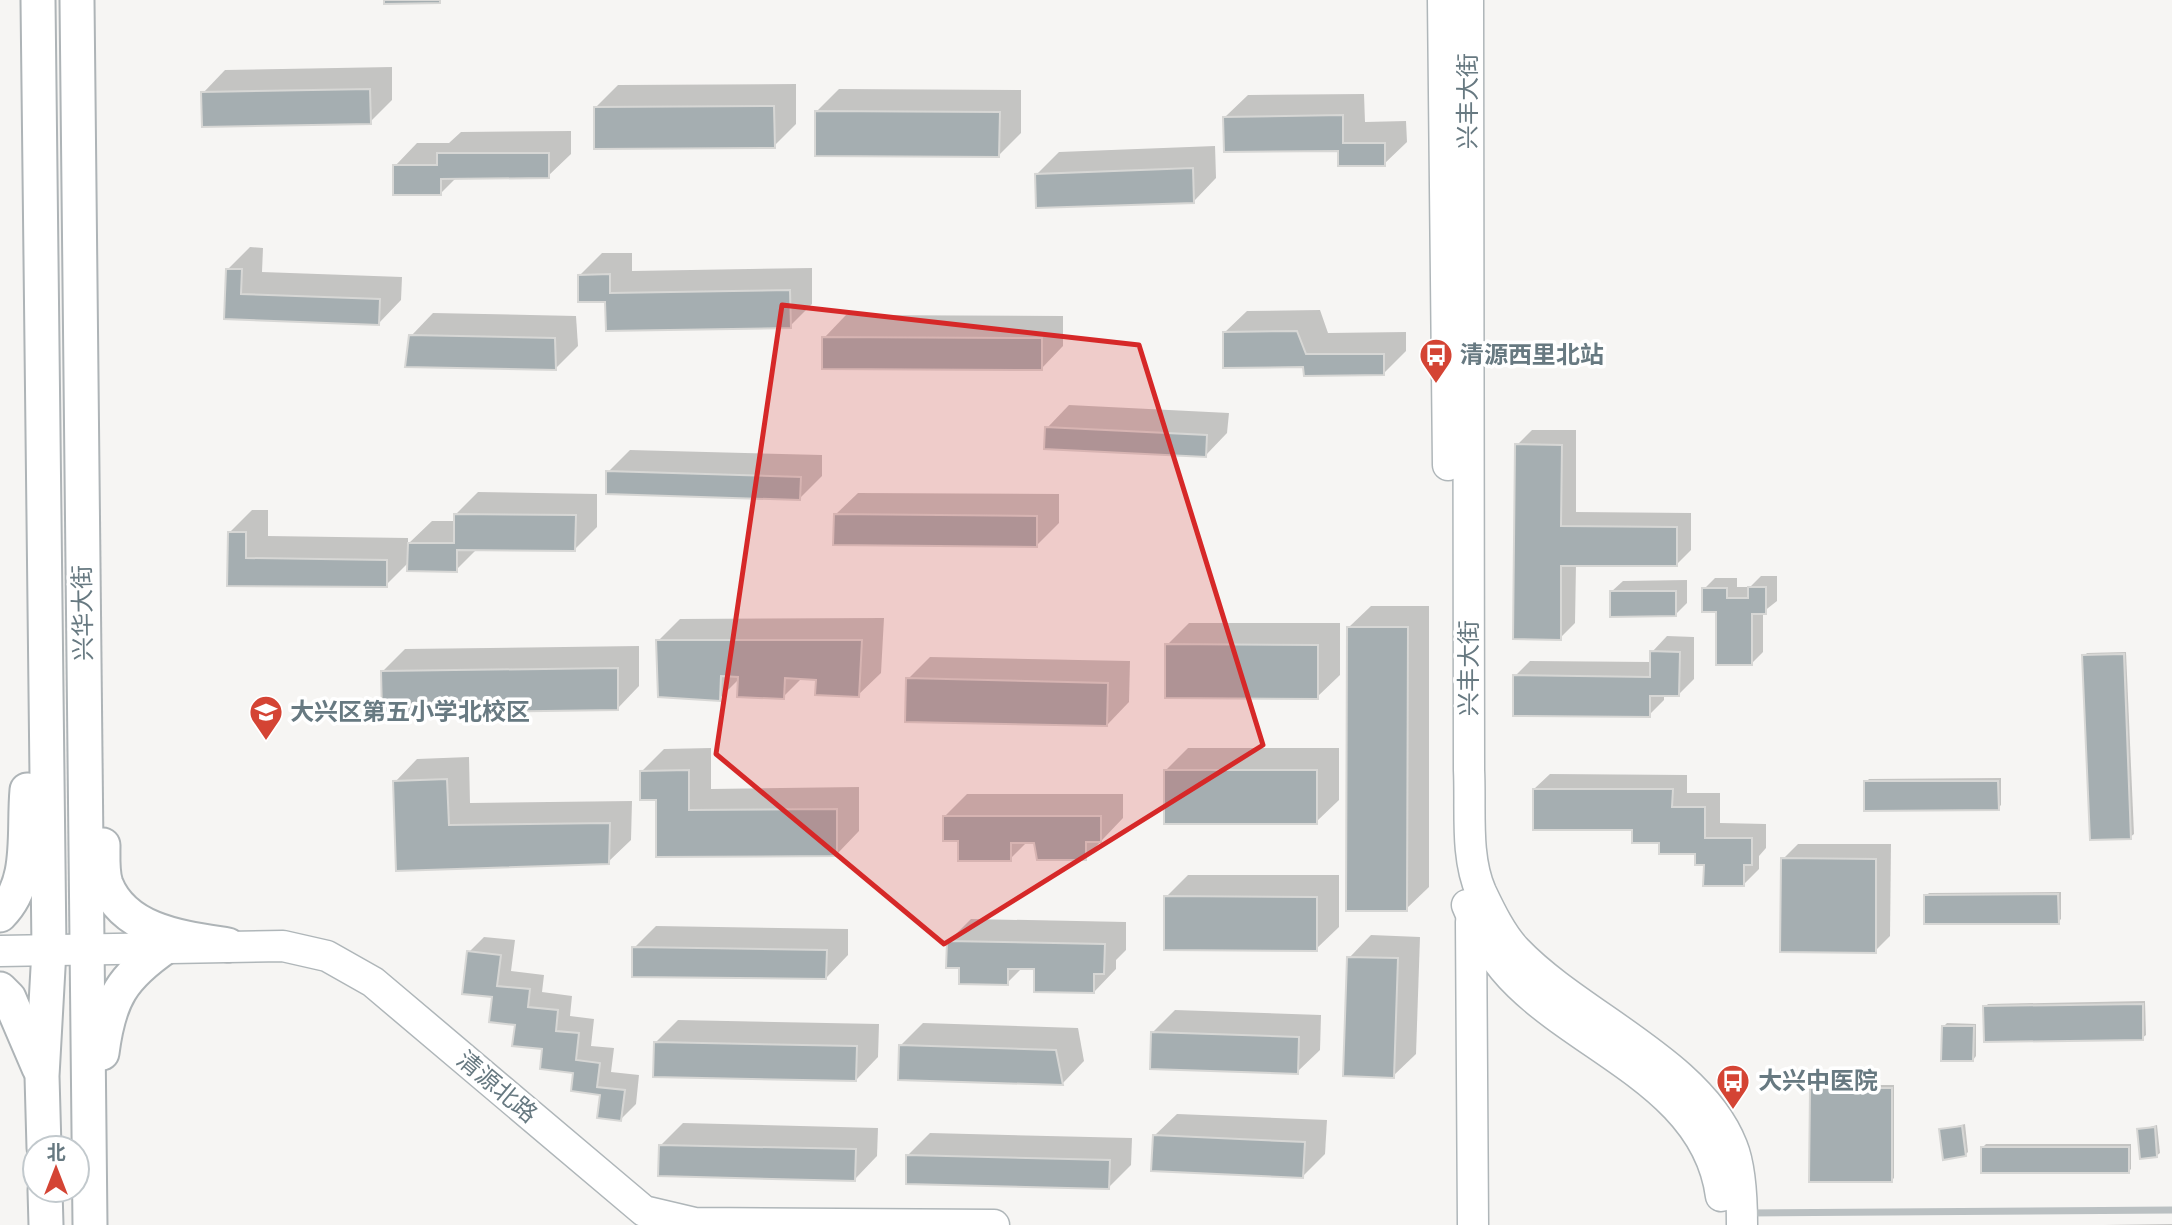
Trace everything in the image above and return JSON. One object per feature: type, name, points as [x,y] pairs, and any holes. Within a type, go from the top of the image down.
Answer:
[{"type":"main road","name":"兴华大街","points":[[38,0],[49,950],[42,1076],[44,1134]]},
{"type":"main road","name":"兴华大街","points":[[77,0],[90,1225]]},
{"type":"main road","name":"兴丰大街","points":[[1443,0],[1452,839],[1459,881],[1471,915],[1491,954],[1519,986],[1665,1094],[1700,1134],[1715,1161],[1721,1194],[1735,1221]]},
{"type":"main road","name":"兴丰大街","points":[[1468,0],[1469,770],[1472,853],[1480,889],[1515,950],[1558,988],[1686,1080],[1715,1115],[1733,1147],[1735,1221]]},
{"type":"main road","points":[[0,915],[14,901],[23,871],[26,791],[47,743]]},
{"type":"main road","points":[[84,761],[101,822],[105,882],[120,906],[142,923],[176,937],[228,945]]},
{"type":"main road","points":[[1471,915],[1473,1225]]},
{"type":"main road","name":"清源北路","points":[[0,951],[228,945],[283,946],[327,956],[373,982],[644,1211],[695,1223],[994,1225]]},
{"type":"main road","points":[[88,1121],[99,1076],[106,1021],[118,991],[137,967],[167,946]]},
{"type":"main road","points":[[0,989],[9,998],[42,1076]]},
{"type":"main road","points":[[45,1204],[46,1225]]},
{"type":"street","points":[[1735,1221],[2172,1210]]},
{"type":"highlighted area","points":[[782,305],[1139,345],[1263,745],[944,944],[716,754]]},
{"type":"building","points":[[384,0],[440,0],[440,3],[384,4]]},
{"type":"building","points":[[370,89],[371,124],[202,127],[201,92]]},
{"type":"building","points":[[774,106],[775,148],[594,149],[594,107]]},
{"type":"building","points":[[815,111],[1000,112],[999,157],[815,156]]},
{"type":"building","points":[[1343,115],[1343,143],[1385,143],[1385,166],[1338,166],[1338,151],[1224,152],[1223,117]]},
{"type":"building","points":[[437,153],[549,153],[549,178],[441,179],[441,195],[393,195],[393,165],[437,165]]},
{"type":"building","points":[[1193,168],[1194,203],[1036,208],[1035,174]]},
{"type":"building","points":[[226,269],[242,269],[241,294],[380,299],[379,325],[224,319]]},
{"type":"building","points":[[610,274],[610,293],[790,290],[791,328],[606,331],[605,302],[578,302],[578,275]]},
{"type":"building","points":[[1297,331],[1306,354],[1384,354],[1384,375],[1304,376],[1303,367],[1223,368],[1223,332]]},
{"type":"building","points":[[409,335],[555,338],[556,370],[405,367]]},
{"type":"building","points":[[822,337],[1042,338],[1042,370],[822,369]]},
{"type":"building","points":[[1045,427],[1207,435],[1206,457],[1044,449]]},
{"type":"building","points":[[1515,444],[1562,445],[1561,526],[1677,527],[1677,566],[1561,566],[1561,640],[1513,639]]},
{"type":"building","points":[[606,471],[801,477],[800,500],[606,494]]},
{"type":"building","points":[[454,514],[576,515],[575,551],[457,550],[457,572],[407,571],[408,543],[454,543]]},
{"type":"building","points":[[834,514],[1037,516],[1037,547],[833,545]]},
{"type":"building","points":[[228,532],[246,532],[246,558],[387,560],[387,587],[227,586]]},
{"type":"building","points":[[1748,587],[1766,587],[1766,614],[1752,614],[1752,665],[1716,665],[1716,612],[1702,612],[1702,588],[1727,588],[1727,598],[1748,598]]},
{"type":"building","points":[[1610,591],[1676,591],[1676,616],[1610,617]]},
{"type":"building","points":[[1347,627],[1408,627],[1407,911],[1346,911]]},
{"type":"building","points":[[656,640],[862,640],[859,697],[815,695],[816,680],[785,678],[784,699],[737,697],[738,677],[721,676],[720,701],[658,697]]},
{"type":"building","points":[[1165,644],[1318,645],[1318,699],[1165,698]]},
{"type":"building","points":[[1650,651],[1680,652],[1679,696],[1650,696],[1650,717],[1513,716],[1513,675],[1650,677]]},
{"type":"building","points":[[2124,654],[2131,839],[2090,840],[2082,655]]},
{"type":"building","points":[[618,668],[618,710],[382,713],[381,671]]},
{"type":"building","points":[[906,678],[1108,683],[1107,726],[905,722]]},
{"type":"building","points":[[689,770],[689,810],[837,809],[837,856],[656,857],[656,800],[640,800],[640,771]]},
{"type":"building","points":[[1164,770],[1317,770],[1317,824],[1164,824]]},
{"type":"building","points":[[447,779],[449,825],[610,823],[609,864],[396,871],[393,781]]},
{"type":"building","points":[[1864,781],[1998,781],[1999,810],[1864,811]]},
{"type":"building","points":[[1533,789],[1673,789],[1672,807],[1705,807],[1705,838],[1752,838],[1752,865],[1744,865],[1744,886],[1703,886],[1704,865],[1695,865],[1695,854],[1659,854],[1659,843],[1632,843],[1632,830],[1533,830]]},
{"type":"building","points":[[943,816],[1101,816],[1101,842],[1086,842],[1086,860],[1037,860],[1034,843],[1011,843],[1011,861],[958,861],[958,841],[943,841]]},
{"type":"building","points":[[1781,858],[1876,859],[1876,953],[1780,952]]},
{"type":"building","points":[[2058,894],[2059,924],[1924,924],[1924,895]]},
{"type":"building","points":[[1164,896],[1317,897],[1317,951],[1164,950]]},
{"type":"building","points":[[947,941],[1105,944],[1104,974],[1094,974],[1094,993],[1034,992],[1034,969],[1008,969],[1008,985],[959,984],[959,968],[946,968]]},
{"type":"building","points":[[632,947],[827,950],[826,979],[632,977]]},
{"type":"building","points":[[467,951],[501,955],[497,986],[530,989],[528,1007],[558,1010],[556,1031],[579,1033],[576,1060],[600,1063],[597,1087],[625,1090],[621,1121],[597,1118],[600,1095],[571,1091],[573,1073],[540,1069],[542,1049],[512,1046],[515,1025],[489,1022],[492,997],[462,994]]},
{"type":"building","points":[[1347,957],[1398,958],[1394,1078],[1343,1076]]},
{"type":"building","points":[[2143,1004],[2143,1040],[1984,1042],[1983,1006]]},
{"type":"building","points":[[1942,1026],[1974,1026],[1973,1061],[1941,1061]]},
{"type":"building","points":[[1151,1032],[1299,1037],[1298,1074],[1150,1069]]},
{"type":"building","points":[[654,1042],[857,1046],[856,1081],[653,1077]]},
{"type":"building","points":[[899,1045],[1056,1050],[1063,1085],[898,1080]]},
{"type":"building","points":[[1810,1088],[1892,1088],[1892,1182],[1809,1182]]},
{"type":"building","points":[[1962,1126],[1966,1156],[1943,1160],[1939,1129]]},
{"type":"building","points":[[2155,1127],[2157,1157],[2140,1159],[2137,1129]]},
{"type":"building","points":[[1153,1135],[1305,1142],[1303,1178],[1151,1171]]},
{"type":"building","points":[[659,1145],[856,1149],[855,1181],[658,1176]]},
{"type":"building","points":[[1981,1147],[2129,1147],[2129,1173],[1981,1173]]},
{"type":"building","points":[[906,1155],[1110,1160],[1109,1189],[906,1184]]},
{"type":"place","name":"清源西里北站","points":[[1436,385]]},
{"type":"place","name":"大兴区第五小学北校区","points":[[266,742]]},
{"type":"place","name":"大兴中医院","points":[[1733,1111]]}]
